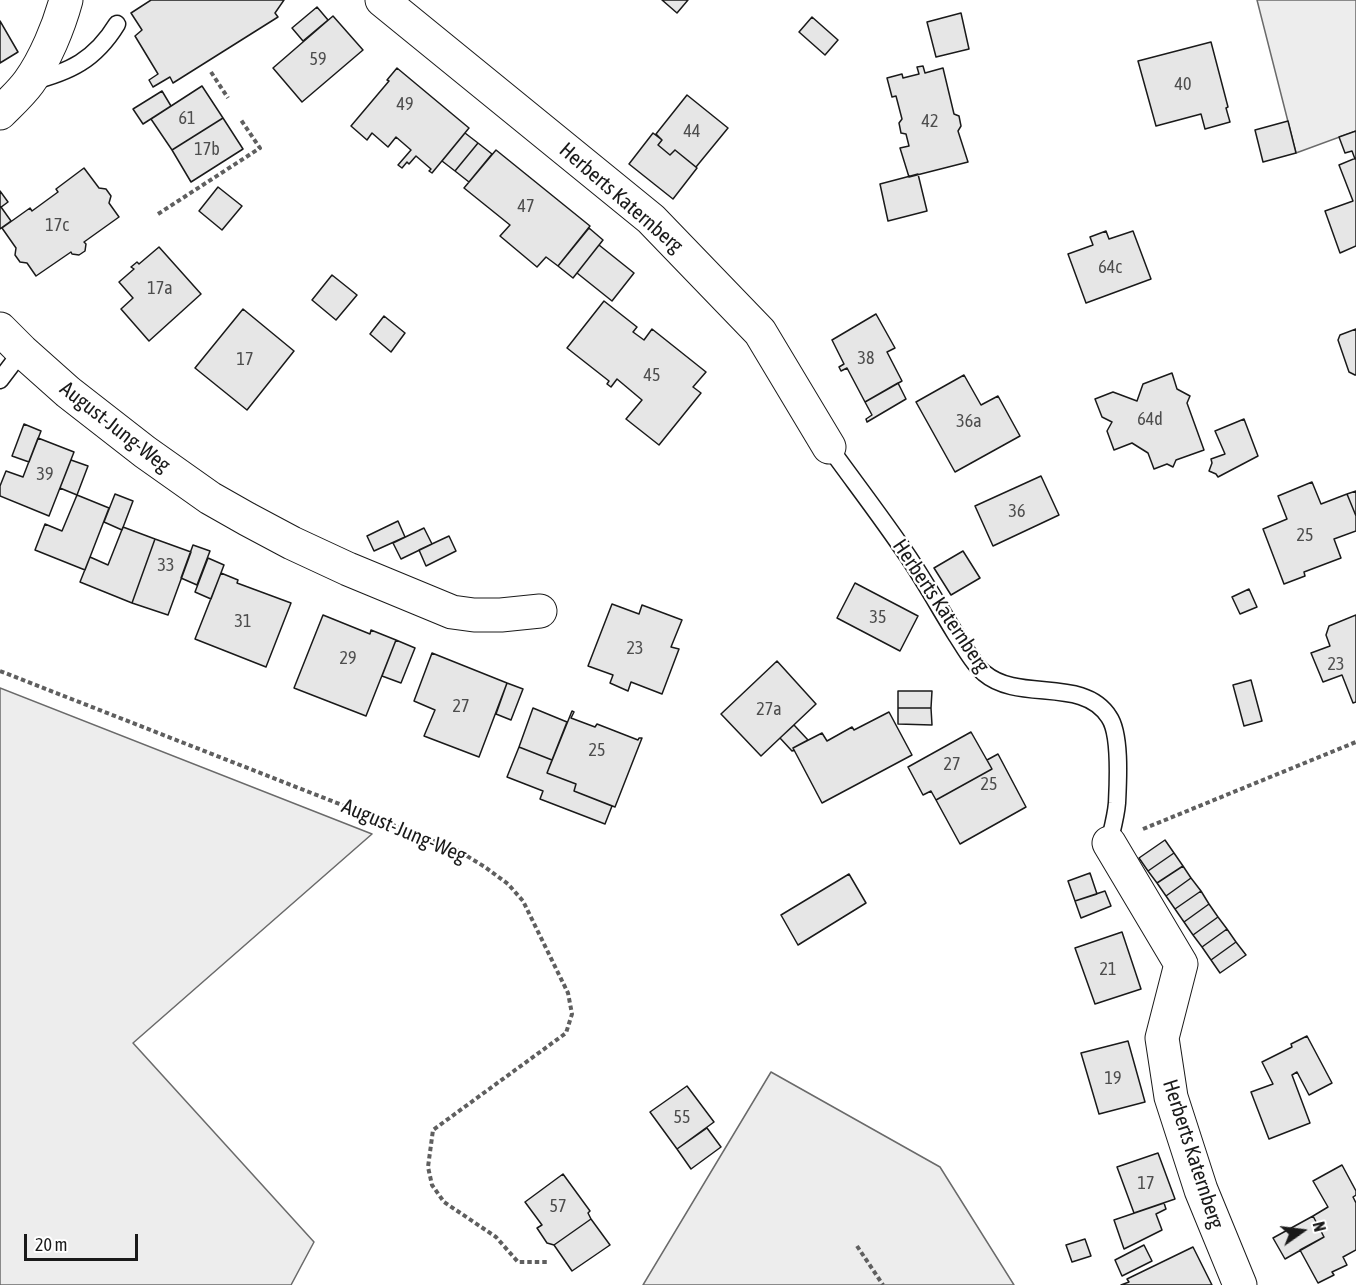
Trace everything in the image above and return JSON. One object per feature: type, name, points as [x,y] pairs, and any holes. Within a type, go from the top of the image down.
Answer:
[{"type":"street","points":[[0,113],[29,83],[44,57],[66,0]]},
{"type":"street","name":"Herberts Katernberg","points":[[389,2],[651,219],[760,332],[829,447]]},
{"type":"street","name":"August-Jung-Weg","points":[[11,340],[103,421],[178,476],[237,514],[292,543],[452,612],[501,615],[540,611]]},
{"type":"street","name":"Herberts Katernberg","points":[[1109,843],[1181,964],[1162,1038],[1171,1097],[1201,1190],[1240,1285]]},
{"type":"lane","points":[[29,83],[57,75],[82,62],[103,44],[117,24]]},
{"type":"lane","points":[[0,380],[11,340]]},
{"type":"lane","name":"Herberts Katernberg","points":[[829,447],[907,555],[982,672],[998,683],[1017,688],[1072,694],[1092,700],[1108,715],[1115,732],[1117,752],[1117,804],[1109,843]]},
{"type":"path","points":[[211,72],[228,98]]},
{"type":"path","points":[[158,214],[260,148],[242,120]]},
{"type":"path","name":"August-Jung-Weg","points":[[0,670],[457,850],[485,867],[508,885],[523,901],[568,993],[572,1014],[566,1033],[433,1130],[428,1167],[432,1185],[444,1202],[496,1237],[518,1262],[548,1262]]},
{"type":"path","points":[[1109,843],[1356,742]]},
{"type":"path","points":[[857,1246],[883,1285]]},
{"type":"shaded area","points":[[1257,0],[1356,0],[1356,131],[1296,153]]},
{"type":"shaded area","points":[[0,688],[372,834],[133,1043],[314,1242],[291,1285],[0,1285]]},
{"type":"shaded area","points":[[771,1072],[940,1167],[1014,1285],[643,1285]]},
{"type":"building","points":[[151,0],[284,0],[275,13],[278,17],[173,83],[170,77],[153,87],[149,80],[158,74],[135,36],[142,30],[131,13]]},
{"type":"building","points":[[662,0],[688,0],[677,13]]},
{"type":"building","points":[[317,7],[328,20],[303,41],[292,28]]},
{"type":"building","points":[[961,13],[969,49],[936,57],[927,22]]},
{"type":"building","points":[[333,16],[363,50],[302,102],[273,68]]},
{"type":"building","points":[[812,17],[838,40],[825,55],[799,32]]},
{"type":"building","points":[[0,21],[18,52],[0,63]]},
{"type":"building","points":[[1211,42],[1230,122],[1205,129],[1201,114],[1156,126],[1138,61]]},
{"type":"building","points":[[923,66],[925,73],[943,68],[954,114],[959,116],[961,126],[958,131],[968,162],[909,177],[900,148],[909,146],[906,134],[901,133],[899,123],[902,119],[896,96],[892,97],[887,78],[902,74],[903,78],[919,74],[917,67]]},
{"type":"building","points":[[397,68],[469,128],[432,173],[429,171],[431,169],[416,156],[402,168],[398,165],[411,150],[396,137],[388,147],[372,133],[367,140],[351,126],[389,81],[387,80]]},
{"type":"building","points":[[202,86],[223,118],[172,150],[151,119]]},
{"type":"building","points":[[162,91],[171,106],[143,124],[133,109]]},
{"type":"building","points":[[687,95],[728,128],[696,167],[675,150],[670,155],[658,145],[662,140],[656,134]]},
{"type":"building","points":[[223,118],[243,149],[191,182],[172,150]]},
{"type":"building","points":[[1288,121],[1296,153],[1263,162],[1255,130]]},
{"type":"building","points":[[1356,131],[1355,159],[1352,151],[1345,153],[1339,137]]},
{"type":"building","points":[[465,133],[478,143],[455,171],[442,161]]},
{"type":"building","points":[[653,133],[662,140],[658,145],[670,155],[675,150],[697,168],[673,199],[629,164]]},
{"type":"building","points":[[478,143],[492,154],[469,182],[455,171]]},
{"type":"building","points":[[496,150],[590,226],[558,266],[546,257],[537,267],[500,236],[510,225],[464,188]]},
{"type":"building","points":[[1356,158],[1356,246],[1340,253],[1325,211],[1353,201],[1339,165]]},
{"type":"building","points":[[84,168],[99,188],[106,189],[111,196],[109,203],[119,217],[84,242],[85,251],[79,255],[71,252],[36,276],[27,263],[20,262],[15,255],[16,248],[2,228],[30,208],[32,211],[58,192],[56,189]]},
{"type":"building","points":[[918,174],[927,211],[888,221],[880,184]]},
{"type":"building","points":[[218,187],[242,206],[222,230],[199,211]]},
{"type":"building","points":[[0,191],[8,202],[0,208]]},
{"type":"building","points":[[0,208],[11,221],[0,229]]},
{"type":"building","points":[[589,228],[603,240],[573,278],[558,266]]},
{"type":"building","points":[[1106,231],[1109,239],[1133,231],[1151,279],[1086,303],[1068,254],[1093,245],[1090,237]]},
{"type":"building","points":[[599,245],[634,273],[612,301],[577,273]]},
{"type":"building","points":[[159,247],[201,294],[149,341],[121,309],[133,298],[119,282],[134,269],[131,267],[137,262],[139,264]]},
{"type":"building","points":[[332,275],[357,295],[336,320],[312,300]]},
{"type":"building","points":[[604,301],[637,327],[633,332],[644,340],[652,329],[706,372],[693,387],[701,393],[659,445],[626,419],[642,400],[617,379],[611,387],[607,384],[609,381],[567,348]]},
{"type":"building","points":[[243,309],[294,351],[247,410],[195,368]]},
{"type":"building","points":[[876,314],[895,348],[887,352],[902,381],[865,402],[847,368],[841,371],[839,367],[844,364],[832,340]]},
{"type":"building","points":[[384,316],[405,333],[391,352],[370,334]]},
{"type":"building","points":[[1356,329],[1355,375],[1349,372],[1338,340],[1340,335]]},
{"type":"building","points":[[1172,373],[1177,389],[1190,396],[1187,403],[1204,450],[1176,460],[1173,467],[1167,464],[1154,469],[1148,453],[1132,443],[1114,450],[1107,431],[1112,422],[1102,417],[1095,399],[1113,392],[1137,401],[1143,384]]},
{"type":"building","points":[[964,375],[981,405],[998,396],[1020,436],[955,472],[916,402]]},
{"type":"building","points":[[898,383],[906,399],[867,422],[866,419],[872,415],[865,402]]},
{"type":"building","points":[[1244,419],[1258,456],[1218,477],[1209,471],[1211,459],[1225,454],[1215,431]]},
{"type":"building","points":[[24,424],[41,431],[29,462],[12,456]]},
{"type":"building","points":[[38,438],[74,452],[49,516],[0,496],[0,486],[6,471],[23,477]]},
{"type":"building","points":[[71,460],[88,466],[77,495],[60,488]]},
{"type":"building","points":[[1041,476],[1059,515],[993,546],[975,506]]},
{"type":"building","points":[[1312,482],[1321,504],[1347,494],[1356,516],[1356,531],[1334,539],[1341,558],[1304,572],[1305,576],[1284,584],[1263,529],[1287,519],[1278,496]]},
{"type":"building","points":[[1356,491],[1356,516],[1347,494]]},
{"type":"building","points":[[115,494],[133,501],[122,530],[104,522]]},
{"type":"building","points":[[77,495],[109,508],[85,570],[35,550],[45,524],[62,531]]},
{"type":"building","points":[[398,521],[405,537],[374,551],[367,536]]},
{"type":"building","points":[[123,527],[155,539],[132,603],[80,582],[90,557],[108,565]]},
{"type":"building","points":[[424,528],[432,544],[401,559],[393,543]]},
{"type":"building","points":[[449,536],[456,551],[426,566],[419,550]]},
{"type":"building","points":[[155,539],[191,552],[168,615],[132,603]]},
{"type":"building","points":[[193,545],[210,551],[197,585],[181,578]]},
{"type":"building","points":[[963,551],[980,578],[951,595],[934,568]]},
{"type":"building","points":[[208,558],[224,565],[211,599],[195,592]]},
{"type":"building","points":[[221,573],[238,580],[237,583],[291,603],[266,667],[195,639]]},
{"type":"building","points":[[855,583],[918,616],[900,651],[837,618]]},
{"type":"building","points":[[1249,589],[1257,607],[1240,614],[1232,597]]},
{"type":"building","points":[[612,604],[639,614],[642,605],[682,620],[671,647],[679,649],[662,694],[631,682],[628,691],[610,683],[613,675],[588,666]]},
{"type":"building","points":[[323,615],[370,634],[371,630],[396,640],[366,716],[294,688]]},
{"type":"building","points":[[1356,615],[1356,702],[1353,703],[1342,675],[1323,682],[1311,653],[1330,646],[1326,635],[1329,626]]},
{"type":"building","points":[[396,640],[415,648],[401,683],[382,676]]},
{"type":"building","points":[[432,653],[507,683],[479,757],[424,736],[435,710],[414,701]]},
{"type":"building","points":[[777,661],[816,704],[761,756],[721,714]]},
{"type":"building","points":[[1251,680],[1262,721],[1244,726],[1233,685]]},
{"type":"building","points":[[507,683],[523,689],[511,720],[496,714]]},
{"type":"building","points":[[898,691],[932,691],[931,708],[898,708]]},
{"type":"building","points":[[533,708],[567,722],[552,760],[519,747]]},
{"type":"building","points":[[898,708],[931,708],[932,725],[898,724]]},
{"type":"building","points":[[572,711],[574,712],[571,718],[595,727],[597,724],[638,740],[642,738],[615,807],[574,791],[576,784],[547,773]]},
{"type":"building","points":[[889,712],[912,755],[822,803],[793,748],[822,733],[827,741],[852,727],[854,730]]},
{"type":"building","points":[[794,725],[808,740],[793,748],[792,751],[780,738]]},
{"type":"building","points":[[971,732],[992,769],[936,800],[931,791],[923,795],[908,767]]},
{"type":"building","points":[[519,747],[552,760],[547,773],[576,784],[574,791],[612,806],[605,824],[540,799],[543,791],[507,777]]},
{"type":"building","points":[[998,754],[1026,807],[960,844],[936,800],[992,769],[987,760]]},
{"type":"building","points":[[1165,840],[1174,853],[1148,871],[1139,858]]},
{"type":"building","points":[[1174,853],[1183,866],[1157,883],[1148,871]]},
{"type":"building","points":[[1183,866],[1191,878],[1166,896],[1157,883]]},
{"type":"building","points":[[1090,873],[1097,894],[1075,901],[1068,881]]},
{"type":"building","points":[[849,874],[866,903],[798,945],[781,915]]},
{"type":"building","points":[[1191,878],[1201,891],[1175,909],[1166,896]]},
{"type":"building","points":[[1105,891],[1111,906],[1081,918],[1075,901]]},
{"type":"building","points":[[1201,891],[1209,904],[1184,922],[1175,909]]},
{"type":"building","points":[[1209,904],[1218,917],[1193,935],[1184,922]]},
{"type":"building","points":[[1218,917],[1227,929],[1202,947],[1193,935]]},
{"type":"building","points":[[1227,929],[1236,942],[1211,960],[1202,947]]},
{"type":"building","points":[[1122,932],[1141,989],[1095,1004],[1075,948]]},
{"type":"building","points":[[1236,942],[1246,955],[1220,973],[1211,960]]},
{"type":"building","points":[[1307,1036],[1332,1083],[1309,1095],[1297,1072],[1292,1075],[1310,1123],[1269,1139],[1251,1092],[1273,1084],[1262,1062],[1292,1047],[1291,1044]]},
{"type":"building","points":[[1128,1041],[1145,1102],[1099,1114],[1081,1053]]},
{"type":"building","points":[[687,1086],[714,1122],[677,1149],[650,1112]]},
{"type":"building","points":[[707,1128],[721,1147],[691,1169],[677,1149]]},
{"type":"building","points":[[1158,1153],[1175,1199],[1134,1213],[1117,1167]]},
{"type":"building","points":[[1342,1165],[1356,1191],[1353,1197],[1356,1203],[1356,1250],[1343,1257],[1347,1265],[1332,1272],[1334,1275],[1318,1283],[1300,1250],[1324,1237],[1313,1216],[1328,1207],[1313,1181]]},
{"type":"building","points":[[563,1174],[590,1211],[588,1213],[591,1219],[554,1245],[547,1243],[537,1228],[542,1225],[525,1202]]},
{"type":"building","points":[[1164,1203],[1166,1209],[1156,1214],[1162,1230],[1124,1249],[1114,1220]]},
{"type":"building","points":[[1313,1216],[1324,1237],[1285,1259],[1273,1238]]},
{"type":"building","points":[[591,1219],[610,1245],[572,1271],[554,1245]]},
{"type":"building","points":[[1085,1239],[1091,1256],[1072,1262],[1066,1245]]},
{"type":"building","points":[[1144,1245],[1152,1261],[1122,1276],[1115,1260]]},
{"type":"building","points":[[1193,1247],[1212,1285],[1121,1285],[1129,1282],[1127,1279]]}]
